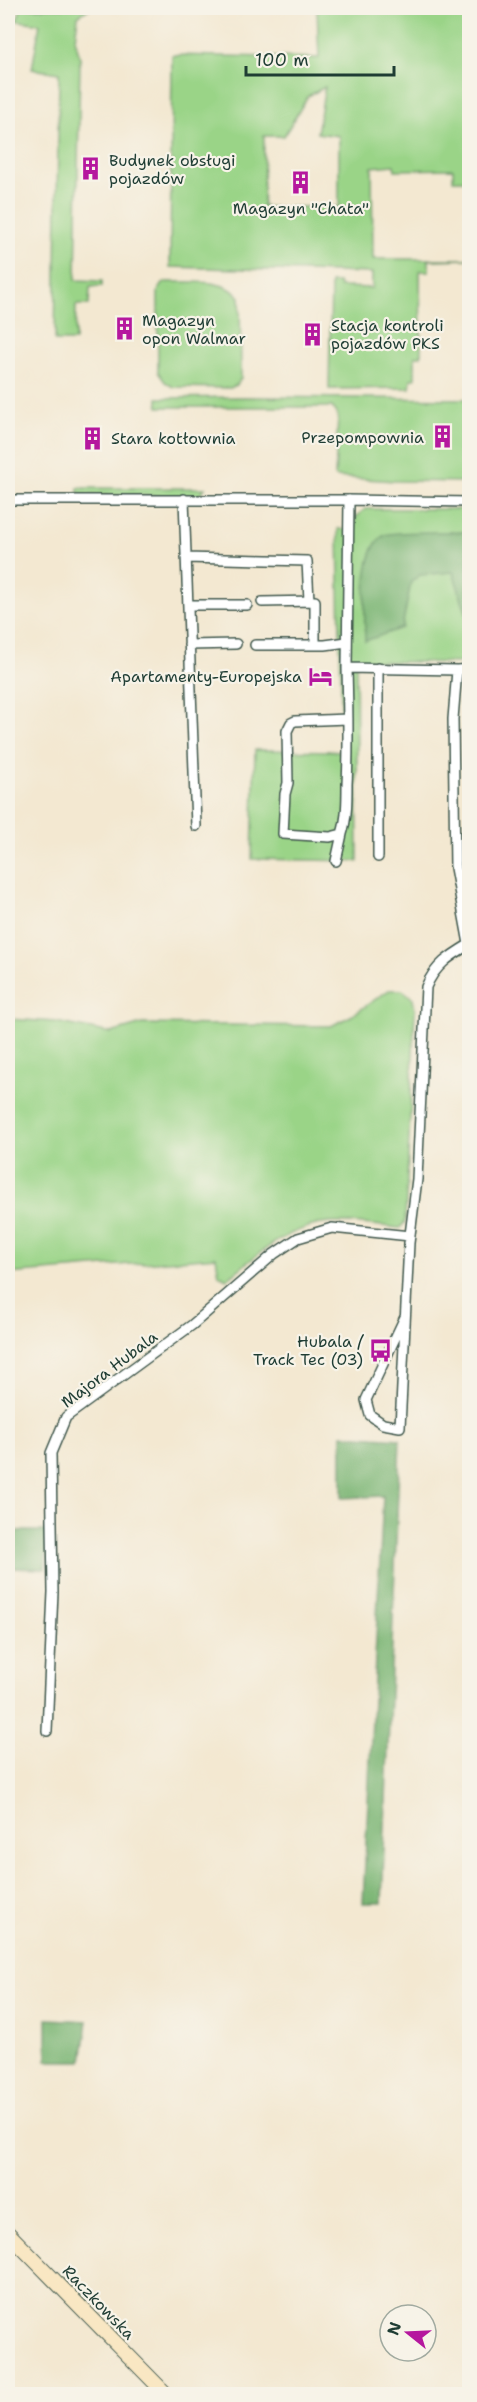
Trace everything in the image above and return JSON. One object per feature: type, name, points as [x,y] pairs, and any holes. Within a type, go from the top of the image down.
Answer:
[{"type":"main road","name":"Raczkowska","points":[[8,2233],[166,2394]]},
{"type":"street","points":[[184,499],[196,826]]},
{"type":"street","points":[[8,500],[470,502]]},
{"type":"street","points":[[336,861],[346,823],[349,500]]},
{"type":"street","points":[[186,558],[307,561],[309,601]]},
{"type":"street","points":[[262,602],[315,601],[315,645]]},
{"type":"street","points":[[188,605],[247,605]]},
{"type":"street","points":[[255,645],[315,645],[347,642]]},
{"type":"street","points":[[189,645],[236,644]]},
{"type":"street","points":[[347,668],[470,669]]},
{"type":"street","points":[[378,669],[378,857]]},
{"type":"street","points":[[405,1317],[366,1400],[370,1415],[383,1424],[400,1427],[410,1236],[417,1179],[426,987],[431,975],[439,965],[469,944],[455,868],[453,719],[457,670]]},
{"type":"street","points":[[342,834],[330,837],[283,834],[285,794],[288,783],[287,731],[291,723],[295,721],[348,719]]},
{"type":"street","name":"Majora Hubala","points":[[47,1731],[53,1592],[51,1453],[66,1417],[192,1325],[274,1254],[298,1238],[332,1228],[410,1236]]},
{"type":"green space","points":[[21,8],[90,8],[78,16],[75,39],[80,58],[76,280],[102,281],[102,286],[90,287],[89,305],[76,305],[75,341],[55,341],[59,73],[32,69],[40,24],[13,20],[18,18]]},
{"type":"green space","points":[[317,8],[469,8],[469,180],[453,180],[453,169],[395,170],[394,165],[372,167],[373,259],[469,259],[429,260],[429,271],[420,271],[421,356],[415,356],[415,379],[411,379],[410,388],[329,389],[331,283],[339,283],[340,287],[372,288],[372,273],[170,267],[172,55],[319,58]],"holes":[[[325,87],[317,133],[339,136],[339,207],[263,207],[264,136],[284,136],[308,96]]]},
{"type":"green space","points":[[166,282],[215,284],[224,286],[240,297],[241,378],[237,385],[230,388],[173,387],[165,382],[158,372],[158,292],[160,286]]},
{"type":"green space","points":[[158,398],[469,399],[469,482],[335,477],[338,416],[332,407],[158,407]]},
{"type":"green space","points":[[78,488],[205,488],[199,496],[82,495],[78,493]]},
{"type":"green space","points":[[365,509],[469,509],[469,663],[356,661],[358,861],[252,859],[255,750],[342,751],[338,529],[355,529],[355,518]]},
{"type":"green space","points":[[469,532],[469,621],[453,572],[420,575],[411,582],[402,628],[365,641],[366,583],[371,553],[377,542],[390,534]]},
{"type":"green space","points":[[389,990],[402,990],[413,998],[415,1011],[405,1222],[400,1228],[347,1223],[314,1225],[274,1243],[227,1279],[219,1275],[216,1257],[8,1274],[8,1019],[56,1022],[111,1033],[142,1024],[331,1026],[351,1016]]},
{"type":"green space","points":[[342,1435],[400,1439],[382,1903],[363,1903],[383,1496],[342,1498]]},
{"type":"green space","points":[[8,1531],[49,1531],[45,1569],[8,1568]]},
{"type":"green space","points":[[47,2019],[88,2021],[82,2061],[47,2061]]},
{"type":"place","name":"Budynek obsługi pojazdów","points":[[91,169]]},
{"type":"place","name":"Magazyn \"Chata\"","points":[[301,183]]},
{"type":"place","name":"Magazyn opon Walmar","points":[[124,329]]},
{"type":"place","name":"Stacja kontroli pojazdów PKS","points":[[313,334]]},
{"type":"place","name":"Przepompownia","points":[[442,437]]},
{"type":"place","name":"Stara kotłownia","points":[[93,438]]},
{"type":"place","name":"Apartamenty-Europejska","points":[[320,676]]},
{"type":"place","name":"Hubala / Track Tec (03)","points":[[381,1350]]}]
